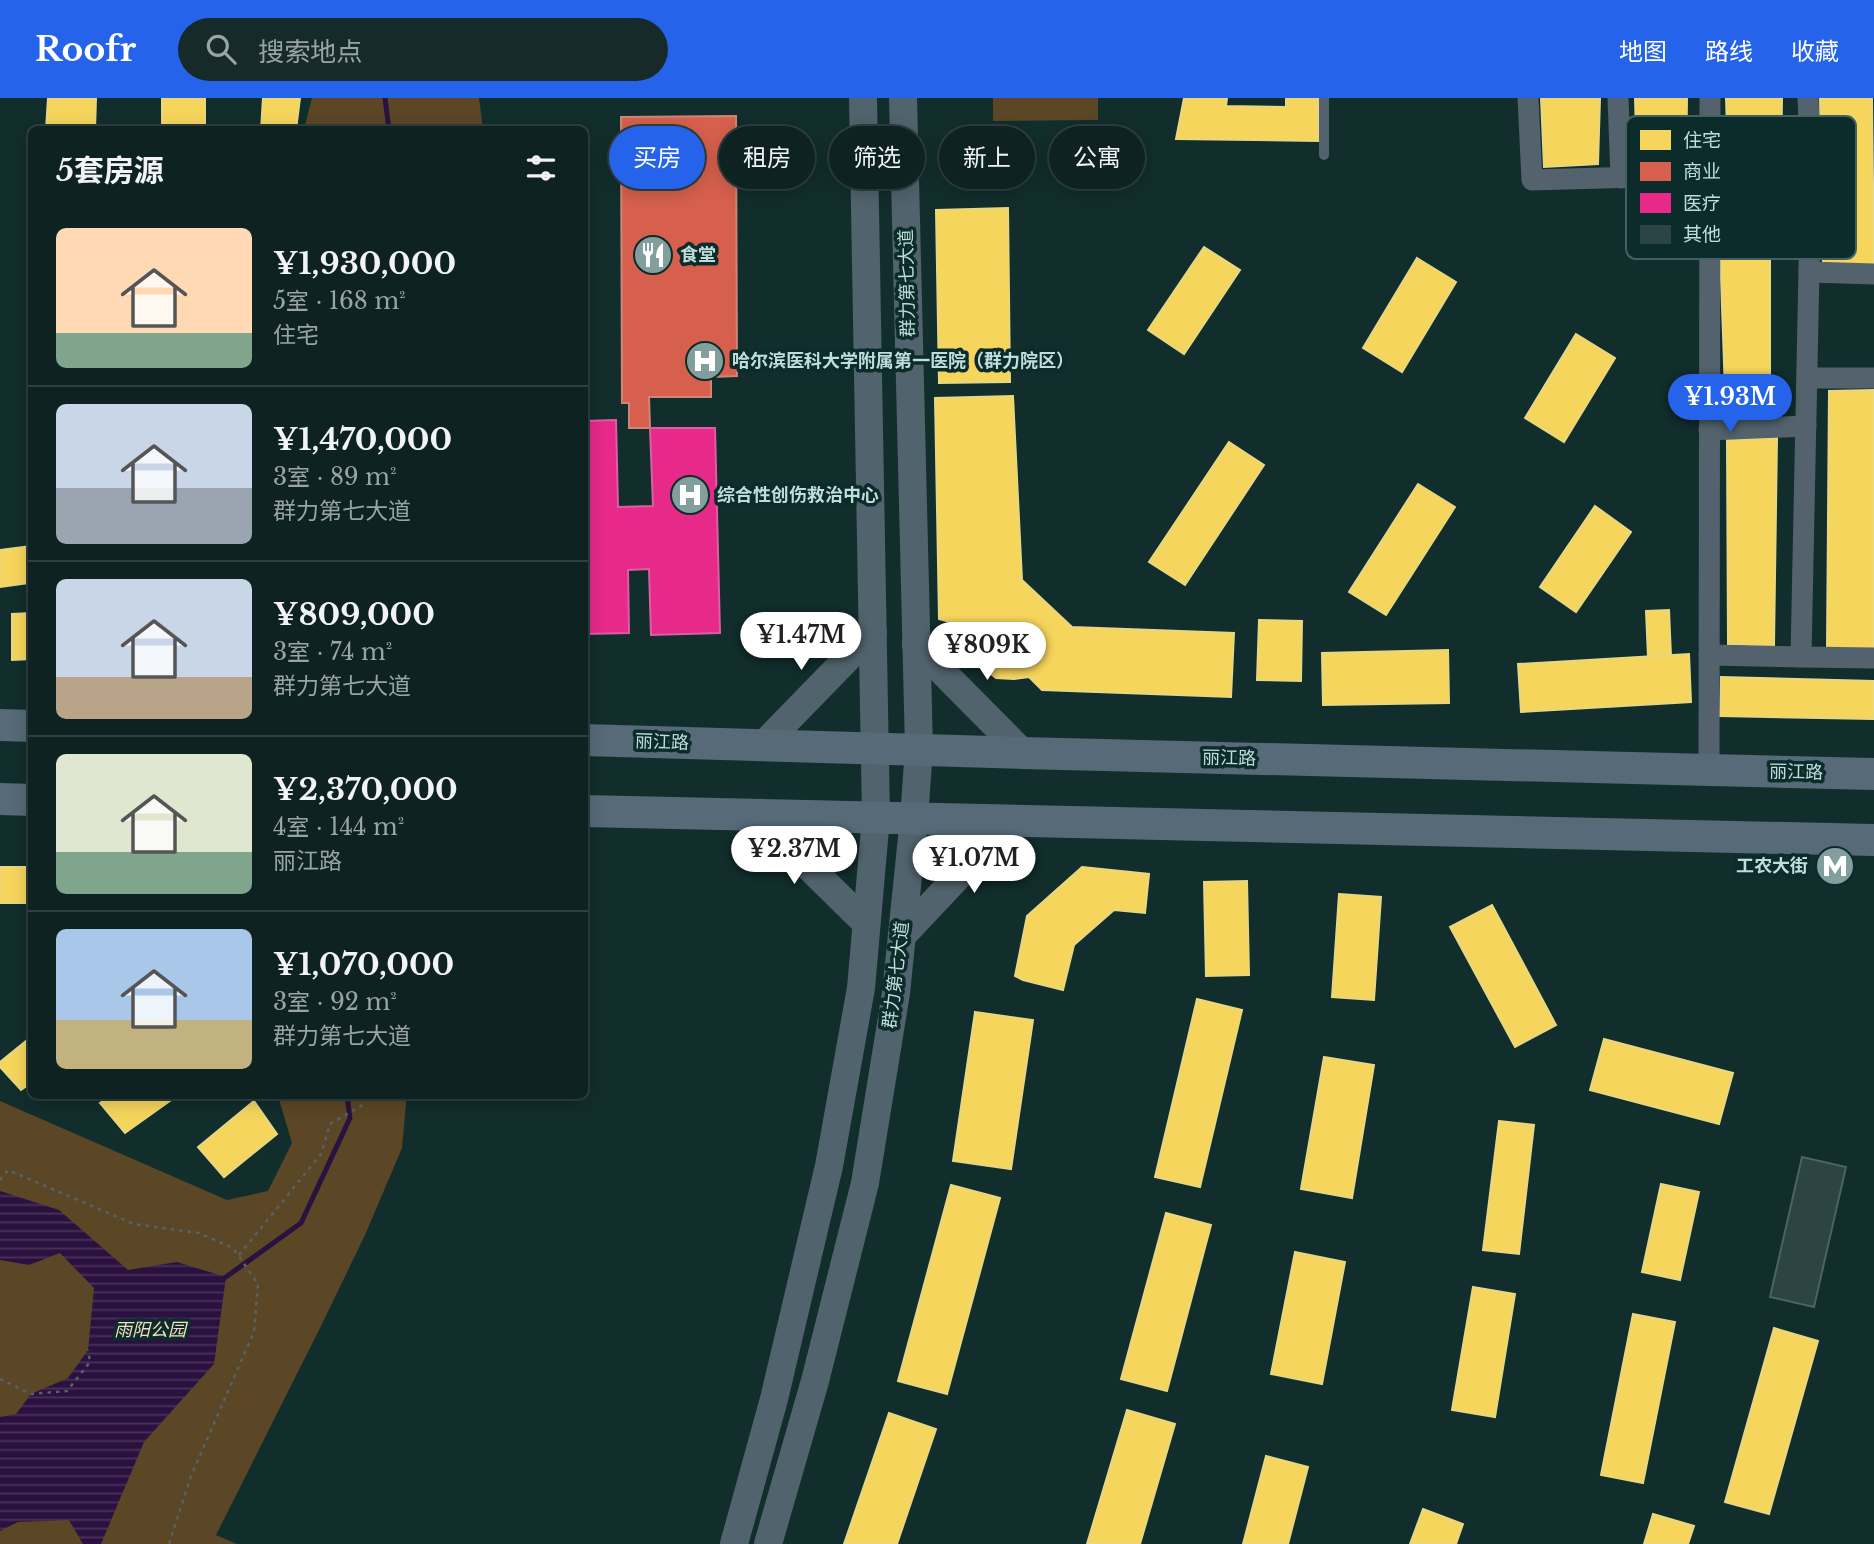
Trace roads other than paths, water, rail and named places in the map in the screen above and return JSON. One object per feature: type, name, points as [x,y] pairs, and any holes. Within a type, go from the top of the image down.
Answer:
[{"type":"main road","name":"群力第七大道","points":[[734,1544],[774,1399],[829,1166],[861,988],[876,817],[863,98]]},
{"type":"main road","name":"群力第七大道","points":[[768,1544],[815,1381],[865,1183],[896,993],[914,818],[919,750],[903,98]]},
{"type":"main road","points":[[763,745],[873,632]]},
{"type":"main road","points":[[916,645],[1023,753]]},
{"type":"main road","points":[[0,725],[28,726]]},
{"type":"main road","name":"丽江路","points":[[588,740],[1874,774]]},
{"type":"main road","points":[[0,799],[28,800]]},
{"type":"main road","points":[[588,811],[1874,840]]},
{"type":"main road","points":[[757,815],[866,923]]},
{"type":"main road","points":[[902,936],[1010,821]]},
{"type":"street","points":[[1528,98],[1532,180],[1626,178]]},
{"type":"street","points":[[1618,98],[1620,178]]},
{"type":"street","points":[[1710,98],[1710,116]]},
{"type":"street","points":[[1808,98],[1809,116]]},
{"type":"street","points":[[1709,771],[1710,259]]},
{"type":"street","points":[[1801,657],[1809,259]]},
{"type":"street","points":[[1809,272],[1874,274]]},
{"type":"street","points":[[1807,378],[1874,379]]},
{"type":"street","points":[[1709,430],[1806,426]]},
{"type":"street","points":[[1709,655],[1874,658]]},
{"type":"lane","points":[[1324,98],[1324,155]]},
{"type":"waterway","points":[[385,98],[388,126]]},
{"type":"waterway","points":[[220,1279],[301,1223],[350,1118],[347,1099]]},
{"type":"place","name":"食堂","points":[[653,255]]},
{"type":"place","name":"哈尔滨医科大学附属第一医院（群力院区）","points":[[705,361]]},
{"type":"place","name":"综合性创伤救治中心","points":[[690,495]]},
{"type":"place","name":"工农大街","points":[[1835,866]]},
{"type":"park label","name":"雨阳公园","points":[[150,1330]]}]
